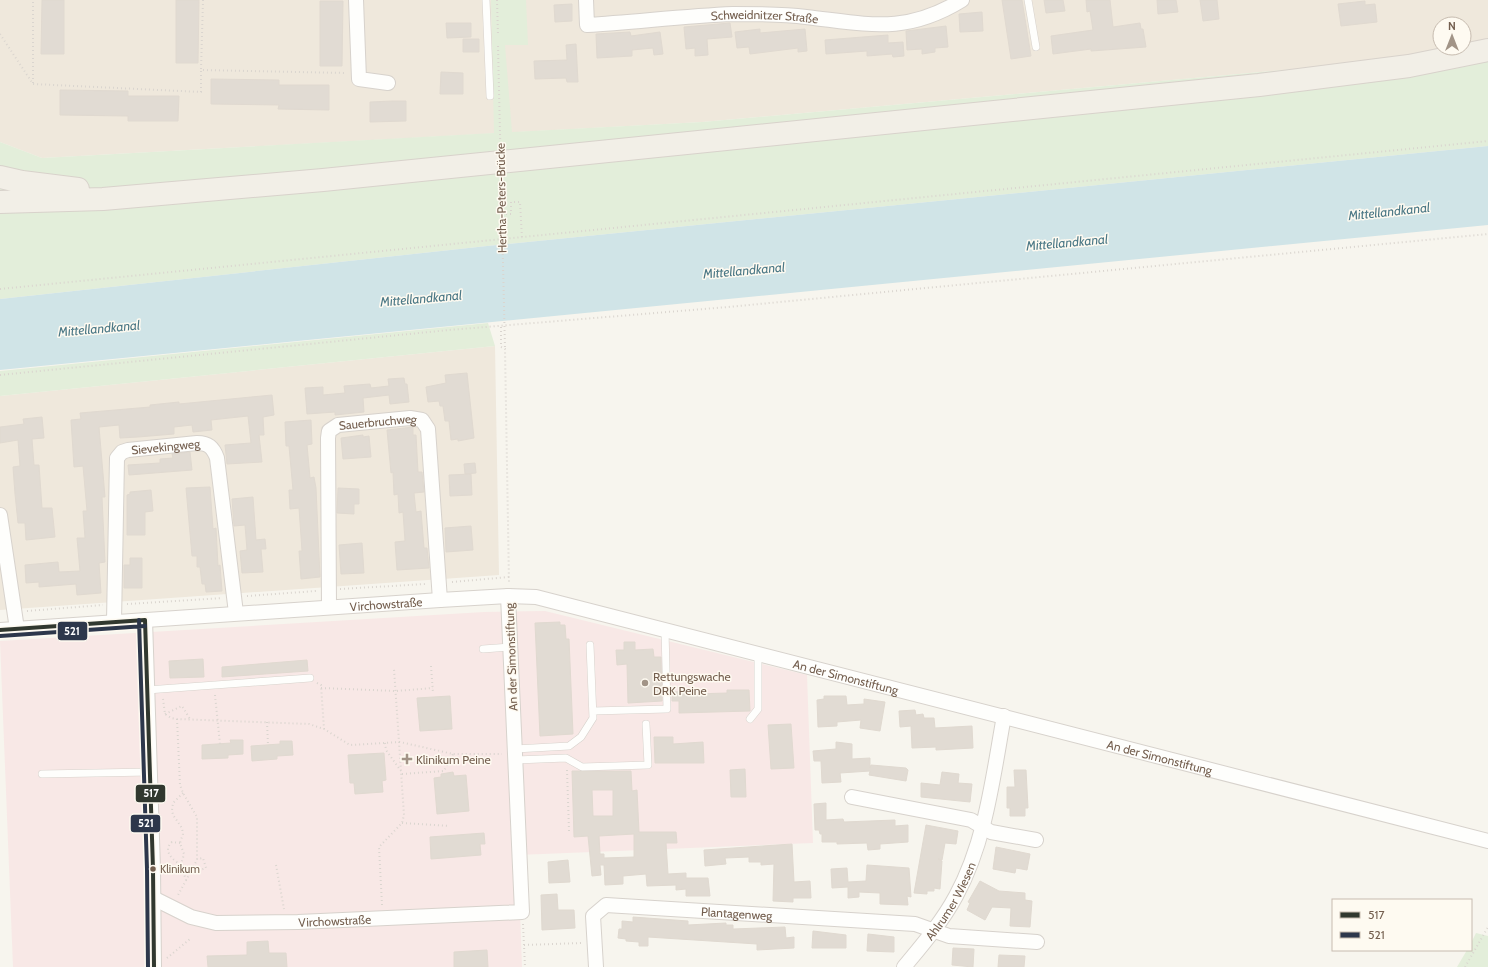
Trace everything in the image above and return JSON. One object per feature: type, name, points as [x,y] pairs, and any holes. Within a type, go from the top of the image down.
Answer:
[{"type":"main road","points":[[0,202],[103,199],[323,180],[1259,85],[1409,66],[1488,50]]},
{"type":"main road","points":[[0,176],[44,185],[136,196]]},
{"type":"main road","points":[[0,216],[26,214],[103,199]]},
{"type":"street","points":[[356,0],[360,79],[388,83]]},
{"type":"street","name":"Schweidnitzer Straße","points":[[586,0],[588,25],[733,14],[806,17],[874,25],[924,19],[962,0]]},
{"type":"street","name":"Sauerbruchweg","points":[[329,607],[329,431],[338,425],[410,418],[422,420],[428,429],[440,600]]},
{"type":"street","name":"Sievekingweg","points":[[114,622],[117,458],[122,452],[128,450],[197,443],[204,443],[210,446],[217,458],[236,614]]},
{"type":"street","points":[[0,515],[14,612],[18,629]]},
{"type":"street","name":"Virchowstraße","points":[[0,630],[508,596]]},
{"type":"street","name":"An der Simonstiftung","points":[[522,912],[508,596],[536,597],[1488,841]]},
{"type":"street","points":[[145,620],[156,965]]},
{"type":"street","name":"Ahlrumer Wiesen","points":[[904,967],[935,930],[957,895],[983,827],[1004,716]]},
{"type":"street","points":[[852,798],[971,820],[991,832],[1036,840]]},
{"type":"street","name":"Virchowstraße","points":[[153,898],[190,917],[216,923],[286,922],[522,912]]},
{"type":"street","name":"Plantagenweg","points":[[596,967],[593,916],[606,905],[915,924],[935,930]]},
{"type":"street","points":[[935,930],[949,936],[1037,942]]},
{"type":"lane","points":[[486,0],[490,96]]},
{"type":"lane","points":[[1028,0],[1036,47]]},
{"type":"lane","points":[[593,711],[666,709],[665,630]]},
{"type":"lane","points":[[515,754],[569,746],[581,737],[593,718],[590,645]]},
{"type":"lane","points":[[483,649],[511,647]]},
{"type":"lane","points":[[750,720],[758,709],[759,703],[758,653]]},
{"type":"lane","points":[[147,690],[310,678]]},
{"type":"lane","points":[[515,754],[566,758],[582,767],[648,765],[646,724]]},
{"type":"lane","points":[[42,774],[150,772]]},
{"type":"path","points":[[33,0],[33,84]]},
{"type":"path","points":[[33,84],[200,92],[203,0]]},
{"type":"path","name":"Hertha-Peters-Brücke","points":[[497,0],[505,349]]},
{"type":"path","points":[[0,34],[33,84]]},
{"type":"path","points":[[201,70],[359,73]]},
{"type":"path","points":[[0,289],[1488,141]]},
{"type":"path","points":[[502,214],[511,214],[511,202],[520,202],[522,238]]},
{"type":"path","points":[[0,375],[441,331],[501,327],[1488,234]]},
{"type":"path","points":[[501,327],[501,347],[505,349],[506,476],[509,577],[508,596]]},
{"type":"path","points":[[14,612],[509,577]]},
{"type":"path","points":[[431,666],[433,693]]},
{"type":"path","points":[[382,918],[378,847],[402,824],[404,815],[394,669]]},
{"type":"path","points":[[310,678],[321,685],[324,729]]},
{"type":"path","points":[[215,686],[220,744]]},
{"type":"path","points":[[321,688],[396,691],[433,688]]},
{"type":"path","points":[[162,690],[165,714],[177,720],[309,724],[324,729],[350,746],[400,742],[454,754],[515,754]]},
{"type":"path","points":[[165,714],[182,706],[191,720]]},
{"type":"path","points":[[172,907],[197,858],[197,817],[180,785],[177,720]]},
{"type":"path","points":[[268,722],[268,745]]},
{"type":"path","points":[[385,743],[386,750],[401,771]]},
{"type":"path","points":[[402,774],[444,771],[454,754]]},
{"type":"path","points":[[566,758],[569,831]]},
{"type":"path","points":[[183,793],[173,803],[172,810],[173,815],[182,828],[183,834],[180,843],[184,854],[181,865],[186,880]]},
{"type":"path","points":[[402,824],[449,826]]},
{"type":"path","points":[[180,843],[172,842],[168,847],[168,850],[171,858],[181,865]]},
{"type":"path","points":[[190,873],[206,868],[203,858],[197,858]]},
{"type":"path","points":[[276,865],[286,922]]},
{"type":"path","points":[[522,912],[525,967]]},
{"type":"path","points":[[1465,967],[1488,928]]},
{"type":"path","points":[[156,965],[190,938]]},
{"type":"path","points":[[524,945],[594,942]]},
{"type":"shaded area","points":[[0,0],[1488,0],[1488,40],[1472,43],[1472,16],[1432,16],[1432,51],[1385,61],[702,122],[42,158],[0,142]]},
{"type":"shaded area","points":[[495,346],[499,575],[0,610],[0,396]]},
{"type":"shaded area","name":"Klinikum Peine","points":[[545,611],[807,675],[813,843],[518,855],[522,967],[13,967],[0,641],[484,612]]},
{"type":"green space","points":[[491,0],[526,0],[528,45],[505,45],[512,132],[702,122],[1385,61],[1488,58],[1488,146],[487,246],[0,299],[0,142],[42,158],[494,133]]},
{"type":"green space","points":[[488,323],[495,346],[0,396],[0,371]]},
{"type":"green space","points":[[1476,933],[1488,936],[1488,967],[1457,967],[1466,951],[1472,951],[1472,941]]},
{"type":"water","name":"Mittellandkanal","points":[[1488,146],[1488,225],[0,370],[0,299],[487,246]]},
{"type":"building","points":[[42,0],[64,0],[64,54],[41,54]]},
{"type":"building","points":[[176,0],[199,0],[198,63],[176,63]]},
{"type":"building","points":[[1002,0],[1022,0],[1031,56],[1011,59]]},
{"type":"building","points":[[1044,0],[1063,0],[1065,11],[1046,13]]},
{"type":"building","points":[[1086,0],[1110,0],[1113,27],[1140,23],[1141,29],[1143,29],[1146,47],[1091,51],[1091,49],[1053,54],[1051,36],[1093,30],[1090,11],[1087,12]]},
{"type":"building","points":[[1157,0],[1176,0],[1178,12],[1158,14]]},
{"type":"building","points":[[1200,0],[1217,0],[1219,19],[1203,21]]},
{"type":"building","points":[[320,1],[343,1],[342,66],[320,66]]},
{"type":"building","points":[[1365,1],[1365,5],[1375,4],[1377,22],[1341,26],[1338,4]]},
{"type":"building","points":[[572,4],[572,21],[555,22],[554,5]]},
{"type":"building","points":[[982,12],[983,31],[960,32],[959,14]]},
{"type":"building","points":[[446,23],[471,23],[471,37],[447,38]]},
{"type":"building","points":[[730,23],[732,37],[707,39],[708,55],[695,56],[695,48],[686,49],[684,27]]},
{"type":"building","points":[[946,26],[948,47],[935,48],[935,52],[922,54],[922,49],[907,50],[906,31]]},
{"type":"building","points":[[760,29],[760,33],[805,29],[807,51],[798,52],[798,48],[750,54],[749,47],[737,48],[735,32]]},
{"type":"building","points":[[630,32],[631,36],[660,32],[663,54],[654,55],[653,48],[632,50],[632,56],[597,58],[596,34]]},
{"type":"building","points":[[888,35],[888,43],[903,42],[904,56],[893,57],[892,54],[867,56],[867,51],[826,54],[825,40]]},
{"type":"building","points":[[463,39],[479,39],[479,52],[463,52]]},
{"type":"building","points":[[576,44],[578,82],[567,82],[566,78],[535,79],[534,61],[567,60],[566,45]]},
{"type":"building","points":[[441,72],[463,73],[463,94],[440,94]]},
{"type":"building","points":[[211,79],[279,80],[279,85],[329,85],[329,110],[278,109],[279,105],[211,104]]},
{"type":"building","points":[[60,90],[128,91],[128,96],[179,96],[178,121],[128,121],[128,116],[60,115]]},
{"type":"building","points":[[406,101],[406,121],[370,122],[370,102]]},
{"type":"building","points":[[467,373],[474,438],[458,441],[458,439],[451,440],[449,421],[445,421],[443,406],[440,406],[439,401],[428,402],[426,387],[446,383],[445,375]]},
{"type":"building","points":[[404,378],[405,384],[407,384],[409,402],[390,404],[389,395],[363,398],[364,412],[335,415],[335,412],[307,414],[305,388],[323,387],[323,395],[345,393],[344,386],[370,384],[371,388],[389,386],[388,379]]},
{"type":"building","points":[[272,395],[274,415],[263,417],[264,435],[259,435],[262,462],[227,464],[225,445],[251,443],[248,416],[211,420],[212,430],[193,432],[192,425],[174,427],[174,434],[138,437],[120,438],[119,425],[99,427],[105,497],[102,497],[105,562],[99,563],[101,593],[77,595],[76,584],[39,587],[39,582],[26,583],[25,565],[58,562],[59,572],[80,571],[77,538],[85,538],[83,511],[87,511],[83,466],[74,467],[71,420],[81,419],[80,413],[150,407],[150,405],[179,402],[179,404]]},
{"type":"building","points":[[42,417],[44,438],[32,439],[34,465],[39,465],[42,508],[52,508],[55,537],[26,540],[25,523],[18,523],[15,494],[13,467],[20,466],[18,440],[0,443],[0,427],[24,424],[23,419]]},
{"type":"building","points":[[311,420],[312,444],[307,445],[310,478],[314,477],[316,488],[320,577],[301,579],[299,551],[302,551],[299,508],[290,509],[289,490],[293,490],[289,446],[286,446],[285,422]]},
{"type":"building","points":[[413,427],[413,435],[416,435],[418,472],[422,472],[424,492],[414,493],[416,512],[421,511],[424,548],[427,548],[429,568],[397,570],[395,542],[405,541],[403,512],[399,513],[398,494],[394,495],[393,472],[391,473],[387,430]]},
{"type":"building","points":[[363,435],[363,437],[369,436],[371,457],[343,459],[341,438]]},
{"type":"building","points":[[190,452],[192,470],[129,475],[128,465],[160,463],[160,459],[173,458],[172,454]]},
{"type":"building","points":[[475,463],[476,473],[465,474],[464,464]]},
{"type":"building","points":[[471,474],[472,495],[450,496],[449,475]]},
{"type":"building","points":[[210,487],[213,529],[216,528],[218,566],[220,565],[222,591],[206,592],[205,584],[202,584],[200,567],[197,567],[197,556],[192,556],[186,488]]},
{"type":"building","points":[[338,488],[359,489],[359,504],[354,504],[354,514],[337,513]]},
{"type":"building","points":[[151,490],[153,511],[145,512],[145,535],[127,535],[127,495],[130,494],[130,492]]},
{"type":"building","points":[[253,497],[256,540],[265,539],[266,549],[261,549],[263,572],[242,573],[240,551],[247,550],[245,525],[234,526],[232,499]]},
{"type":"building","points":[[471,526],[473,550],[446,552],[445,528]]},
{"type":"building","points":[[362,543],[364,573],[341,574],[339,545]]},
{"type":"building","points":[[130,558],[142,558],[142,588],[124,588],[124,565],[130,565]]},
{"type":"building","points":[[560,622],[560,625],[565,625],[566,639],[569,639],[573,734],[540,736],[535,623]]},
{"type":"building","name":"Rettungswache DRK Peine","points":[[624,642],[635,642],[635,650],[653,649],[654,657],[661,657],[662,701],[628,703],[627,664],[617,665],[616,650],[624,650]]},
{"type":"building","points":[[203,659],[204,677],[170,678],[169,661]]},
{"type":"building","points":[[307,660],[308,671],[222,677],[222,667]]},
{"type":"building","points":[[727,690],[749,690],[750,711],[679,713],[679,701],[672,701],[672,692],[694,691],[694,694],[727,693]]},
{"type":"building","points":[[450,696],[452,729],[420,731],[417,698]]},
{"type":"building","points":[[824,696],[846,696],[847,705],[864,704],[864,699],[885,702],[880,731],[860,728],[861,720],[837,722],[837,726],[818,727],[817,700],[824,699]]},
{"type":"building","points":[[915,710],[916,715],[923,714],[924,718],[934,718],[935,728],[972,726],[973,748],[936,750],[936,747],[912,748],[911,726],[900,727],[899,711]]},
{"type":"building","points":[[791,724],[794,768],[771,769],[768,725]]},
{"type":"building","points":[[654,737],[673,737],[673,744],[703,742],[704,763],[655,763]]},
{"type":"building","points":[[230,740],[243,740],[243,754],[228,755],[228,758],[202,759],[202,745],[231,743]]},
{"type":"building","points":[[280,741],[292,741],[293,755],[277,756],[277,759],[252,761],[251,746],[280,744]]},
{"type":"building","points":[[836,742],[852,744],[852,759],[870,758],[870,768],[871,765],[906,768],[908,770],[906,781],[869,775],[870,771],[840,773],[841,782],[822,783],[821,761],[814,761],[813,751],[836,749]]},
{"type":"building","points":[[384,753],[386,780],[382,781],[383,792],[355,794],[354,783],[350,783],[348,755]]},
{"type":"building","points":[[745,769],[746,797],[731,797],[730,770]]},
{"type":"building","points":[[1014,770],[1026,770],[1028,808],[1025,808],[1025,816],[1010,816],[1010,808],[1007,808],[1007,787],[1015,787]]},
{"type":"building","points":[[572,771],[631,771],[632,791],[637,790],[639,832],[676,832],[677,843],[666,843],[668,874],[686,873],[686,878],[708,878],[710,896],[686,896],[686,889],[676,890],[676,885],[647,886],[646,874],[623,876],[623,884],[605,885],[604,865],[600,865],[601,875],[592,876],[588,836],[574,837]],"holes":[[[592,790],[613,790],[613,816],[593,816]],[[634,834],[634,857],[604,858],[604,854],[600,854],[599,836]]]},
{"type":"building","points":[[453,772],[454,776],[466,775],[469,811],[437,814],[434,778],[441,777],[441,774]]},
{"type":"building","points":[[942,772],[959,774],[958,783],[972,784],[970,802],[921,797],[921,783],[940,785]]},
{"type":"building","points":[[826,803],[826,820],[843,819],[844,822],[895,820],[895,826],[908,825],[908,842],[880,844],[880,849],[868,850],[867,843],[837,844],[837,842],[822,842],[822,834],[820,834],[819,830],[815,830],[814,804]]},
{"type":"building","points":[[926,825],[958,831],[956,844],[945,843],[942,860],[938,859],[942,861],[940,889],[934,888],[934,891],[927,891],[927,894],[914,893]]},
{"type":"building","points":[[484,833],[485,844],[480,844],[481,855],[431,859],[430,837]]},
{"type":"building","points":[[792,844],[794,882],[810,881],[811,898],[793,898],[793,902],[773,901],[774,864],[761,865],[761,862],[749,862],[749,857],[725,858],[726,864],[705,866],[704,850]]},
{"type":"building","points":[[996,847],[1030,854],[1027,870],[1016,868],[1015,873],[993,869]]},
{"type":"building","points":[[568,860],[570,882],[549,883],[548,862]]},
{"type":"building","points":[[867,865],[909,868],[911,897],[907,896],[908,905],[880,904],[880,893],[859,892],[859,897],[848,898],[848,887],[832,888],[831,869],[847,868],[848,882],[866,881]]},
{"type":"building","points":[[980,881],[999,891],[1025,893],[1025,900],[1032,901],[1030,927],[1010,926],[1011,908],[992,907],[985,920],[967,910],[970,903],[968,902]]},
{"type":"building","points":[[557,894],[558,910],[574,910],[575,928],[542,930],[541,895]]},
{"type":"building","points":[[633,917],[688,921],[688,925],[726,923],[726,925],[733,925],[733,929],[785,927],[786,938],[794,937],[794,948],[757,950],[757,944],[648,937],[648,946],[639,946],[639,942],[626,941],[626,939],[618,938],[619,929],[622,929],[622,921],[633,922]]},
{"type":"building","points":[[813,931],[846,935],[846,948],[812,948]]},
{"type":"building","points":[[868,934],[894,937],[894,952],[867,951]]},
{"type":"building","points":[[268,941],[269,953],[286,953],[287,967],[208,967],[207,956],[247,955],[247,942]]},
{"type":"building","points":[[953,948],[974,949],[973,967],[952,965]]},
{"type":"building","points":[[487,950],[488,967],[454,967],[454,952]]},
{"type":"building","points":[[999,955],[1025,956],[1024,967],[998,967]]},
{"type":"transit line","name":"521","points":[[139,620],[147,869],[148,967]]},
{"type":"transit line","name":"517","points":[[145,620],[153,869],[154,967]]},
{"type":"transit line","name":"517","points":[[0,630],[145,620]]},
{"type":"transit line","name":"521","points":[[0,636],[145,626]]},
{"type":"place","name":"Rettungswache DRK Peine","points":[[645,683]]},
{"type":"place","name":"Klinikum Peine","points":[[407,759]]},
{"type":"place","name":"Klinikum","points":[[153,869]]}]
